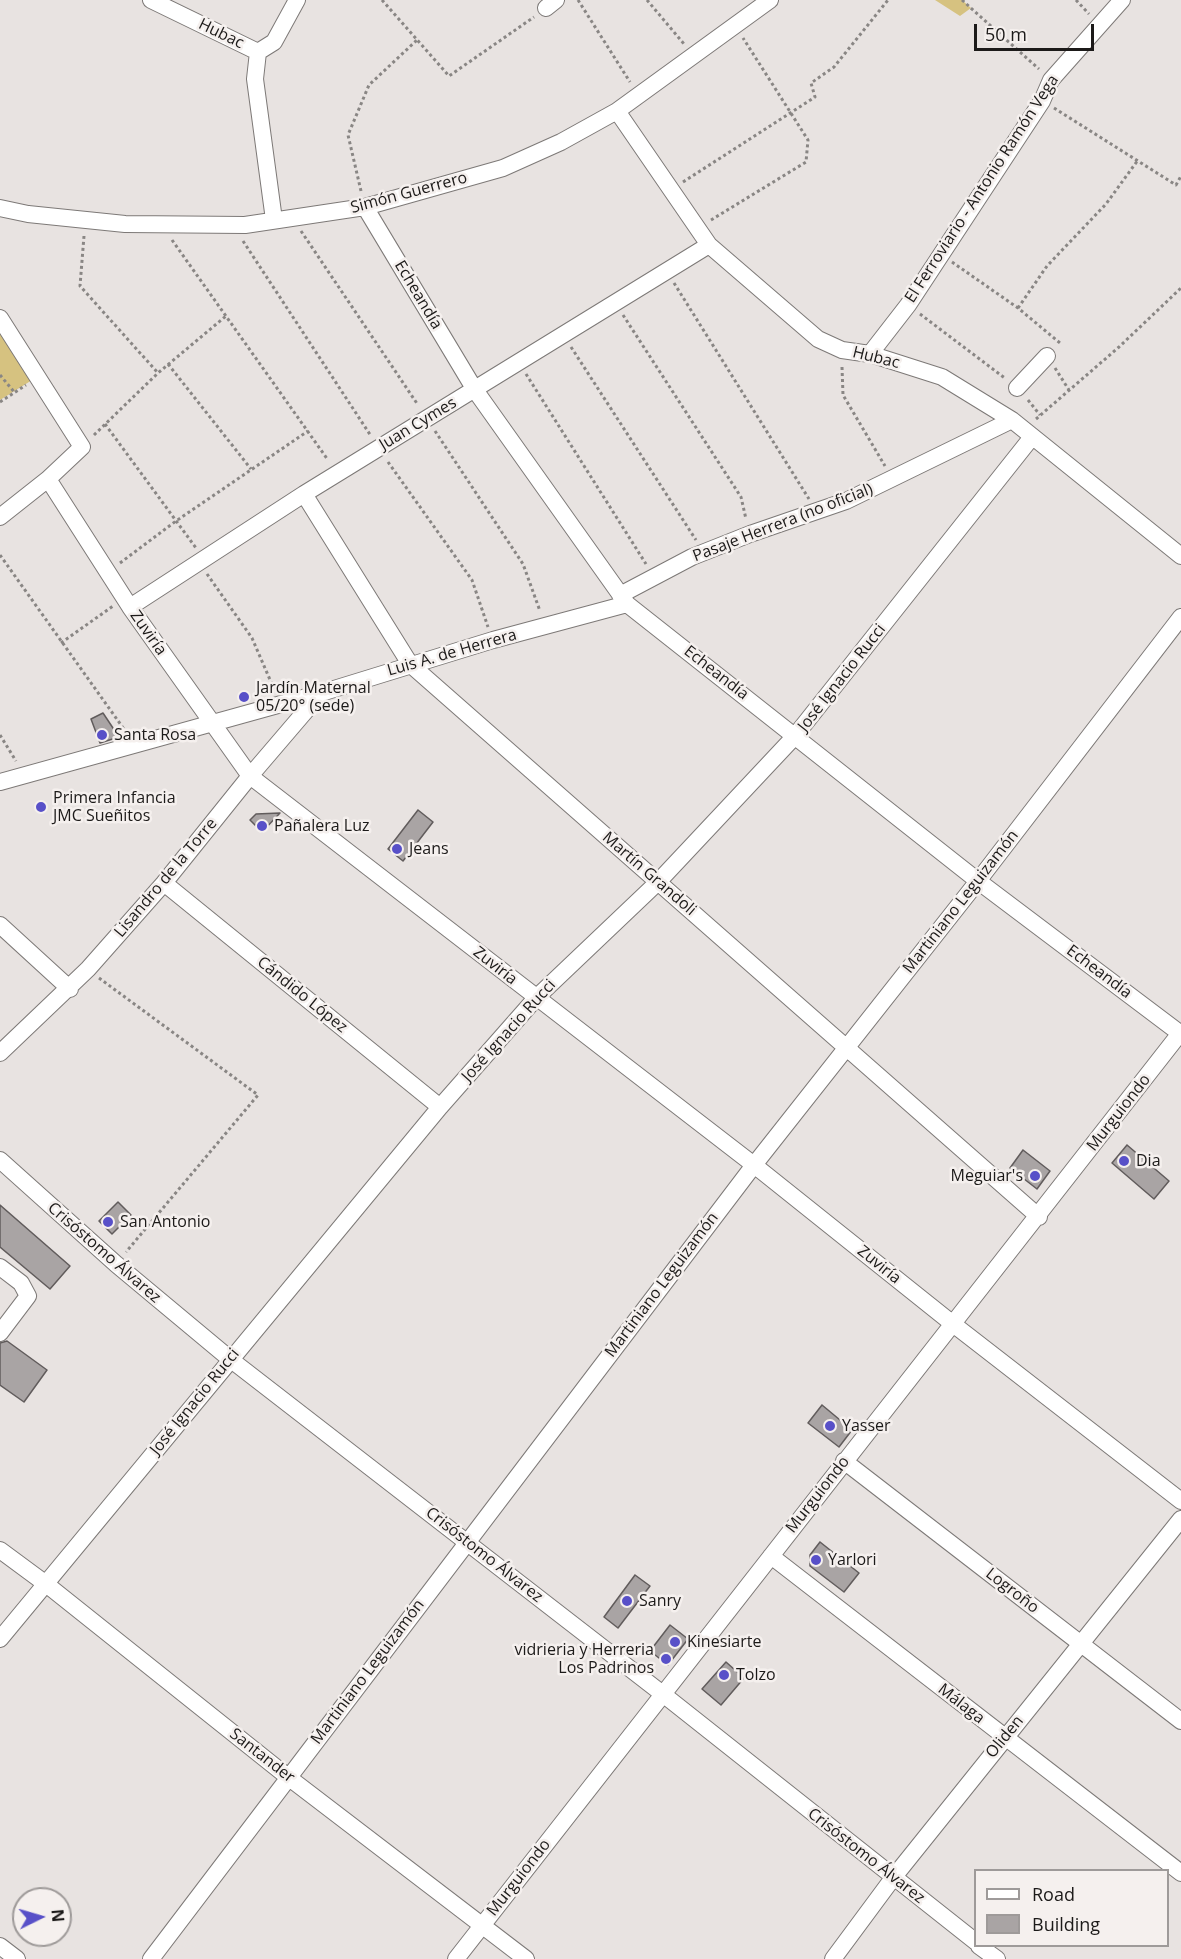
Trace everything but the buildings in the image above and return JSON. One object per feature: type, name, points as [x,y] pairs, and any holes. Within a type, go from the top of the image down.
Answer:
[{"type":"street","name":"Hubac","points":[[151,0],[258,52]]},
{"type":"street","points":[[274,220],[255,79],[258,52],[274,42],[297,0]]},
{"type":"street","name":"Simón Guerrero","points":[[0,208],[28,214],[85,220],[161,224],[232,224],[365,207],[503,168],[561,142],[617,111],[638,96],[734,24],[749,6],[770,0]]},
{"type":"street","name":"El Ferroviario - Antonio Ramón Vega","points":[[870,354],[908,305],[941,255],[1042,101],[1050,80],[1122,0]]},
{"type":"street","name":"Hubac","points":[[617,111],[709,245],[818,339],[842,350],[870,354],[942,377],[1022,429],[1181,556]]},
{"type":"street","name":"Echeandía","points":[[365,207],[475,390],[623,599],[978,881],[1181,1033]]},
{"type":"street","name":"Juan Cymes","points":[[127,602],[202,560],[304,494],[709,245]]},
{"type":"street","points":[[0,318],[81,447],[48,480],[0,517]]},
{"type":"street","points":[[1017,388],[1047,356]]},
{"type":"street","name":"Pasaje Herrera (no oficial)","points":[[623,599],[654,577],[704,553],[750,534],[846,501],[892,479],[1022,429]]},
{"type":"street","name":"José Ignacio Rucci","points":[[0,1639],[440,1107],[536,998],[658,882],[795,736],[1022,429]]},
{"type":"street","name":"Zuviría","points":[[48,480],[127,602],[250,776],[754,1165],[953,1324],[1181,1501]]},
{"type":"street","name":"Martín Grandoli","points":[[304,494],[410,664],[1039,1217]]},
{"type":"street","name":"Luis A. de Herrera","points":[[0,782],[211,721],[321,693],[410,664],[546,626],[623,599]]},
{"type":"street","name":"Martiniano Leguizamón","points":[[151,1959],[754,1165],[978,881],[1181,617]]},
{"type":"street","name":"Lisandro de la Torre","points":[[0,1053],[70,989],[88,969],[164,883],[250,776],[321,693]]},
{"type":"street","name":"Cándido López","points":[[164,883],[440,1107]]},
{"type":"street","points":[[0,925],[70,989]]},
{"type":"street","name":"Murguiondo","points":[[456,1959],[1181,1033]]},
{"type":"street","name":"Crisóstomo Álvarez","points":[[0,1160],[116,1264],[230,1359],[664,1695],[974,1941]]},
{"type":"street","points":[[0,1267],[21,1283],[28,1296],[0,1333]]},
{"type":"street","name":"Logroño","points":[[844,1461],[1181,1721]]},
{"type":"street","name":"Oliden","points":[[833,1959],[893,1878],[1004,1737],[1082,1644],[1181,1519]]},
{"type":"street","name":"Santander","points":[[0,1550],[288,1777],[526,1959]]},
{"type":"street","name":"Málaga","points":[[771,1556],[1181,1873]]},
{"type":"street","points":[[0,1946],[17,1959]]},
{"type":"street","points":[[981,1947],[997,1959]]},
{"type":"path","points":[[382,0],[448,76],[551,4]]},
{"type":"path","points":[[578,0],[638,96]]},
{"type":"path","points":[[647,0],[693,55]]},
{"type":"path","points":[[671,190],[815,97],[811,83],[834,67],[888,0]]},
{"type":"path","points":[[963,0],[1050,80]]},
{"type":"path","points":[[697,228],[806,162],[808,140],[734,24]]},
{"type":"path","points":[[365,207],[348,135],[369,84],[417,40]]},
{"type":"path","points":[[1042,101],[1176,185],[1181,176]]},
{"type":"path","points":[[1018,308],[1047,266],[1106,204],[1138,160]]},
{"type":"path","points":[[292,217],[522,564],[546,626]]},
{"type":"path","points":[[85,220],[80,286],[158,373]]},
{"type":"path","points":[[161,224],[338,473]]},
{"type":"path","points":[[232,224],[379,448],[472,580],[493,640]]},
{"type":"path","points":[[941,255],[1018,308],[1060,343],[1047,356],[1069,390]]},
{"type":"path","points":[[666,272],[817,511]]},
{"type":"path","points":[[1022,429],[1069,390],[1181,288]]},
{"type":"path","points":[[615,303],[741,497],[750,534]]},
{"type":"path","points":[[908,305],[1017,388],[1040,414]]},
{"type":"path","points":[[81,447],[158,373],[226,316]]},
{"type":"path","points":[[564,335],[704,553]]},
{"type":"path","points":[[842,350],[843,395],[892,479]]},
{"type":"path","points":[[519,363],[654,577]]},
{"type":"path","points":[[168,364],[251,469]]},
{"type":"path","points":[[0,375],[15,393],[0,402]]},
{"type":"path","points":[[105,424],[176,521],[252,638],[280,704]]},
{"type":"path","points":[[108,572],[176,521],[308,430]]},
{"type":"path","points":[[0,555],[135,744]]},
{"type":"path","points":[[61,643],[127,602]]},
{"type":"path","points":[[0,735],[25,775]]},
{"type":"path","points":[[88,969],[258,1095],[116,1264]]},
{"type":"shaded area","points":[[935,0],[962,0],[971,8],[960,16]]},
{"type":"shaded area","points":[[0,325],[37,377],[0,400]]},
{"type":"place","name":"Jardín Maternal 05/20° (sede)","points":[[244,697]]},
{"type":"place","name":"Santa Rosa","points":[[102,735]]},
{"type":"place","name":"Primera Infancia JMC Sueñitos","points":[[41,807]]},
{"type":"place","name":"Pañalera Luz","points":[[262,826]]},
{"type":"place","name":"Jeans","points":[[397,849]]},
{"type":"place","name":"Dia","points":[[1124,1161]]},
{"type":"place","name":"Meguiar's","points":[[1035,1176]]},
{"type":"place","name":"San Antonio","points":[[108,1222]]},
{"type":"place","name":"Yasser","points":[[830,1426]]},
{"type":"place","name":"Yarlori","points":[[816,1560]]},
{"type":"place","name":"Sanry","points":[[627,1601]]},
{"type":"place","name":"Kinesiarte","points":[[675,1642]]},
{"type":"place","name":"vidrieria y Herreria Los Padrinos","points":[[666,1659]]},
{"type":"place","name":"Tolzo","points":[[724,1675]]}]
